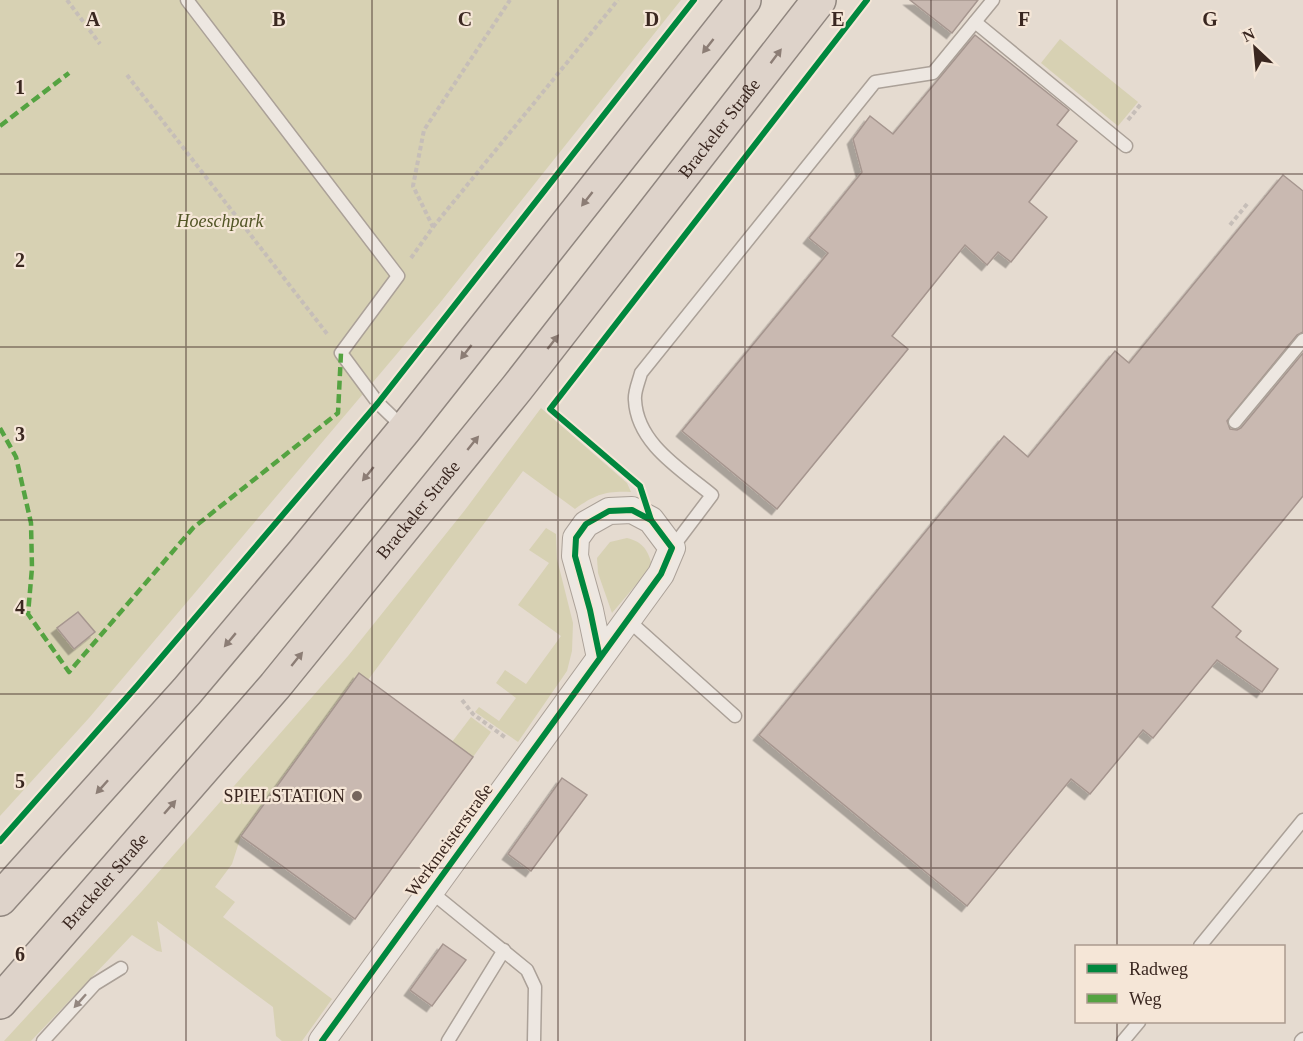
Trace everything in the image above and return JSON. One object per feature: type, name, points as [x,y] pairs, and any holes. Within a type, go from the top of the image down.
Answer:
[{"type":"highway","points":[[0,899],[187,691],[405,429],[744,0]]},
{"type":"highway","name":"Brackeler Straße","points":[[0,1002],[275,686],[517,388],[819,0]]},
{"type":"street","points":[[600,658],[575,556],[576,538],[586,524],[609,511],[632,510],[651,520],[672,548]]},
{"type":"street","name":"Werkmeisterstraße","points":[[322,1041],[661,574],[672,548]]},
{"type":"lane","points":[[187,0],[398,276],[341,352],[378,403],[405,429]]},
{"type":"lane","points":[[672,548],[712,495],[654,447],[640,426],[634,399],[641,373],[875,82],[933,73],[993,0]]},
{"type":"lane","points":[[975,22],[1126,146]]},
{"type":"lane","points":[[1235,422],[1303,340]]},
{"type":"lane","points":[[628,620],[735,716]]},
{"type":"lane","points":[[1201,945],[1303,820]]},
{"type":"lane","points":[[430,891],[527,970],[535,987],[534,1041]]},
{"type":"lane","points":[[448,1041],[504,950]]},
{"type":"lane","points":[[43,1041],[95,984],[122,968]]},
{"type":"lane","points":[[1123,1041],[1137,1023]]},
{"type":"path","points":[[67,0],[100,44]]},
{"type":"path","points":[[433,227],[413,186],[424,130],[510,0]]},
{"type":"path","points":[[398,276],[433,227],[618,0]]},
{"type":"path","points":[[127,75],[341,352]]},
{"type":"path","points":[[1230,225],[1248,203]]},
{"type":"path","points":[[462,700],[473,714],[530,754]]},
{"type":"green space","name":"Hoeschpark","points":[[0,0],[681,0],[439,304],[89,718],[0,816]]},
{"type":"green space","points":[[1060,39],[1138,102],[1118,126],[1041,63]]},
{"type":"green space","points":[[541,408],[627,483],[631,492],[602,494],[575,509],[523,471],[368,680],[359,674],[241,836],[232,864],[215,887],[235,902],[223,917],[332,999],[302,1041],[282,1041],[276,1036],[273,1007],[157,921],[162,952],[132,935],[31,1041],[4,1041],[142,891],[348,656],[465,510]]},
{"type":"green space","points":[[546,528],[556,534],[557,559],[573,623],[572,651],[567,671],[518,742],[475,712],[479,707],[499,721],[516,698],[496,683],[505,670],[526,684],[561,636],[518,605],[549,563],[529,550]]},
{"type":"green space","points":[[627,538],[644,548],[652,566],[612,613],[598,573],[597,558],[610,542]]},
{"type":"green space","points":[[471,717],[491,732],[473,757],[452,742]]},
{"type":"building","points":[[910,0],[978,0],[952,33]]},
{"type":"building","points":[[975,35],[1069,110],[1057,125],[1077,141],[1029,202],[1047,217],[1011,262],[998,252],[987,265],[965,245],[892,336],[908,349],[777,509],[682,431],[828,253],[809,238],[862,172],[853,139],[870,116],[893,134]]},
{"type":"building","points":[[1283,175],[1303,191],[1303,332],[1297,335],[1227,421],[1230,429],[1241,428],[1303,353],[1303,496],[1212,607],[1241,631],[1236,637],[1278,669],[1262,692],[1217,660],[1153,738],[1143,730],[1090,794],[1071,779],[967,906],[759,735],[1004,436],[1028,457],[1115,351],[1129,363]]},
{"type":"building","points":[[78,612],[95,632],[74,649],[57,628]]},
{"type":"building","name":"SPIELSTATION","points":[[359,673],[473,757],[355,919],[241,836]]},
{"type":"building","points":[[562,778],[587,795],[531,871],[508,854]]},
{"type":"building","points":[[443,944],[466,960],[432,1006],[410,990]]},
{"type":"marked path","points":[[0,126],[69,73]]},
{"type":"marked path","points":[[0,428],[16,457],[31,523],[32,568],[28,614],[69,672],[193,528],[338,413],[341,353]]},
{"type":"cycle path","points":[[0,841],[137,686],[378,403],[694,0]]},
{"type":"cycle path","points":[[651,520],[640,486],[550,409],[867,0]]},
{"type":"cycle path","points":[[322,1041],[661,574],[672,548],[651,520],[632,510],[609,511],[586,524],[576,538],[575,556],[600,658]]},
{"type":"place","name":"SPIELSTATION","points":[[357,796]]}]
